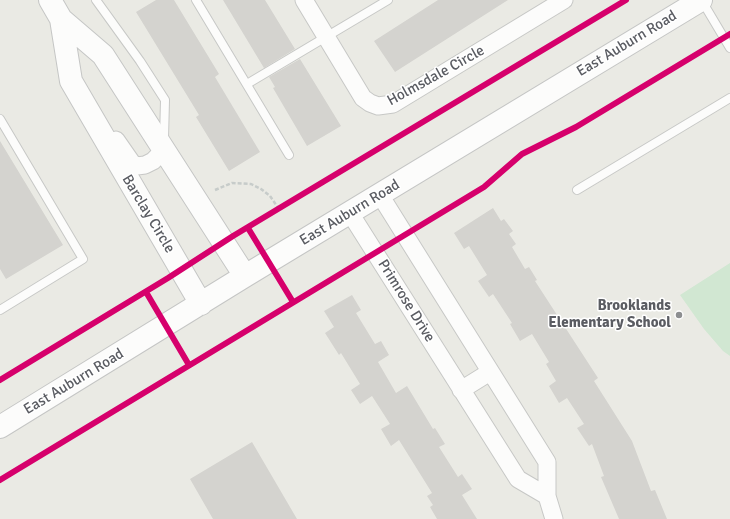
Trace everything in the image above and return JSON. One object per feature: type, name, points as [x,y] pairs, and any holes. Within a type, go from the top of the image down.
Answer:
[{"type":"main road","name":"Barclay Circle","points":[[50,0],[61,19],[103,55],[245,276]]},
{"type":"main road","name":"East Auburn Road","points":[[0,426],[696,1]]},
{"type":"main road","name":"Barclay Circle","points":[[61,19],[71,81],[201,304]]},
{"type":"street","name":"Holmsdale Circle","points":[[304,0],[363,98],[378,106],[392,104],[564,0]]},
{"type":"street","name":"Barclay Circle","points":[[95,124],[118,142],[132,163],[137,166],[145,165],[153,161],[164,150]]},
{"type":"street","points":[[380,195],[547,462],[547,496],[554,519]]},
{"type":"street","name":"Primrose Drive","points":[[350,213],[518,479],[547,496]]},
{"type":"street","points":[[461,390],[490,372]]},
{"type":"lane","points":[[96,0],[140,61],[165,100],[164,150]]},
{"type":"lane","points":[[196,0],[289,155]]},
{"type":"lane","points":[[247,84],[388,0]]},
{"type":"lane","points":[[696,1],[730,48]]},
{"type":"lane","points":[[577,190],[730,98]]},
{"type":"lane","points":[[0,119],[83,260],[0,310]]},
{"type":"path","points":[[215,190],[232,183],[251,184],[270,196],[279,209]]},
{"type":"path","points":[[273,213],[286,205]]},
{"type":"green space","points":[[730,263],[730,356],[723,351],[704,329],[680,295]]},
{"type":"building","points":[[156,0],[174,0],[219,74],[215,77],[260,152],[229,171],[196,117],[199,115],[136,12]]},
{"type":"building","points":[[223,0],[265,0],[295,49],[264,68]]},
{"type":"building","points":[[438,0],[508,0],[395,72],[374,41]]},
{"type":"building","points":[[300,59],[341,126],[307,146],[273,88],[275,87],[269,77]]},
{"type":"building","points":[[0,141],[63,245],[6,279],[0,269]]},
{"type":"building","points":[[493,208],[501,221],[504,219],[513,231],[509,234],[516,244],[512,247],[525,269],[529,267],[537,280],[535,281],[598,378],[594,381],[632,441],[651,491],[655,490],[667,519],[619,519],[601,477],[604,476],[592,444],[589,446],[577,428],[584,424],[567,398],[559,403],[549,386],[556,381],[546,364],[549,362],[532,334],[520,341],[510,324],[512,323],[493,294],[489,297],[478,281],[487,275],[469,246],[464,249],[454,233]]},
{"type":"building","points":[[352,295],[361,310],[356,313],[375,344],[381,341],[389,355],[378,362],[396,393],[407,386],[433,429],[435,428],[445,444],[439,447],[458,477],[462,474],[472,489],[462,495],[477,519],[437,519],[430,507],[433,505],[427,496],[432,493],[399,440],[391,446],[381,429],[390,424],[372,396],[360,404],[351,390],[360,384],[341,353],[339,355],[325,333],[334,327],[324,311]]},
{"type":"building","points":[[252,442],[297,519],[213,519],[190,479]]},
{"type":"cycle path","points":[[0,380],[168,278],[233,236],[626,0]]},
{"type":"cycle path","points":[[0,480],[484,187],[522,154],[576,127],[730,34]]},
{"type":"cycle path","points":[[248,228],[293,302]]},
{"type":"cycle path","points":[[146,292],[189,365]]},
{"type":"place","name":"Brooklands Elementary School","points":[[679,315]]}]
